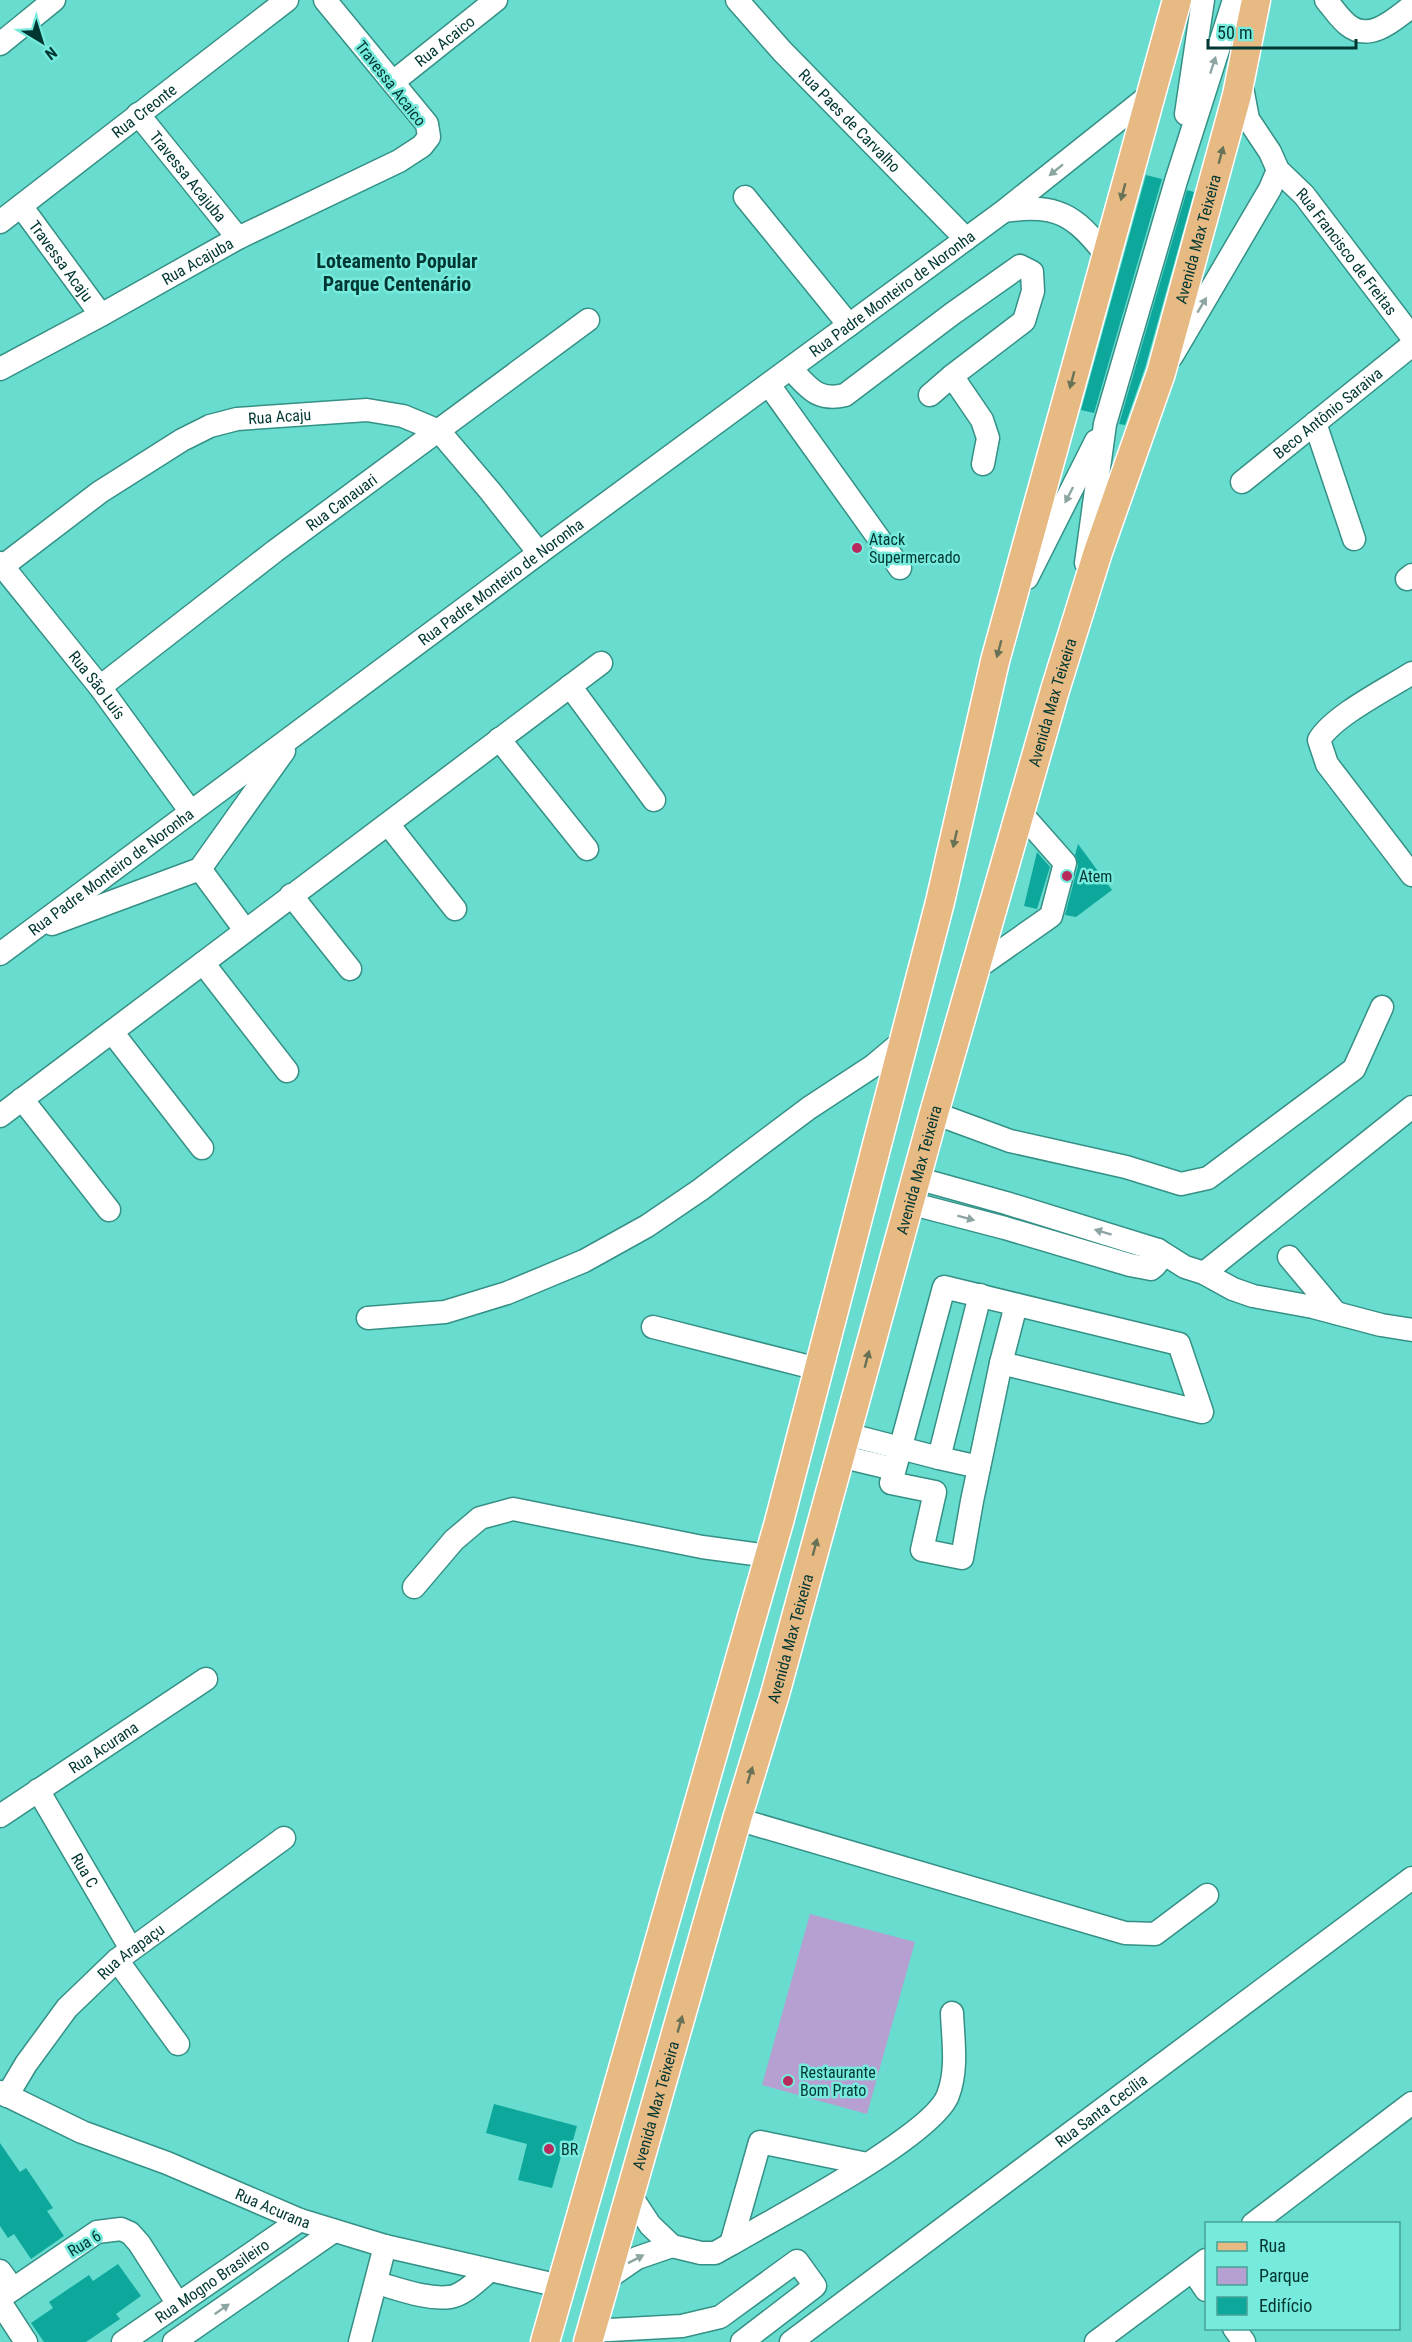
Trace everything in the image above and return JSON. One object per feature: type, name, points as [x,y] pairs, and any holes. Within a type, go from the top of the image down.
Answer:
[{"type":"main road","points":[[545,2342],[769,1556],[940,902],[1008,613],[1177,0]]},
{"type":"main road","name":"Avenida Max Teixeira","points":[[589,2337],[775,1694],[933,1113],[1020,812],[1098,552],[1161,374],[1240,78],[1256,0]]},
{"type":"street","name":"Rua Creonte","points":[[0,222],[286,0]]},
{"type":"street","name":"Travessa Acaico","points":[[325,0],[427,124],[429,137],[422,146],[399,161]]},
{"type":"street","name":"Rua Acaico","points":[[393,82],[496,0]]},
{"type":"street","name":"Rua Paes de Carvalho","points":[[737,0],[782,51],[966,239]]},
{"type":"street","points":[[1176,181],[1203,0]]},
{"type":"street","points":[[1078,617],[1105,424],[1176,181],[1234,0]]},
{"type":"street","points":[[1326,0],[1349,26],[1363,32],[1375,31],[1412,6]]},
{"type":"street","points":[[0,44],[48,2]]},
{"type":"street","name":"Rua Francisco de Freitas","points":[[1240,78],[1248,119],[1270,152],[1278,170],[1304,195],[1412,337]]},
{"type":"street","name":"Rua Padre Monteiro de Noronha","points":[[0,954],[538,553],[1004,212],[1151,94]]},
{"type":"street","name":"Travessa Acajuba","points":[[138,114],[238,238]]},
{"type":"street","name":"Rua Acajuba","points":[[0,369],[238,238],[399,161]]},
{"type":"street","name":"Rua Francisco de Freitas","points":[[1161,374],[1270,189],[1278,170]]},
{"type":"street","points":[[745,197],[849,325]]},
{"type":"street","name":"Travessa Acaju","points":[[21,206],[101,315]]},
{"type":"street","name":"Rua Padre Monteiro de Noronha","points":[[1004,212],[1029,207],[1056,212],[1073,220],[1090,234],[1107,255]]},
{"type":"street","points":[[790,369],[812,391],[821,396],[833,398],[845,395],[952,314],[1020,267],[1032,272],[1033,291],[1024,321],[930,395]]},
{"type":"street","name":"Rua Canauari","points":[[100,687],[275,551],[588,320]]},
{"type":"street","name":"Beco Antônio Saraiva","points":[[1242,482],[1412,345]]},
{"type":"street","points":[[952,376],[982,420],[988,438],[983,464]]},
{"type":"street","points":[[769,385],[900,568]]},
{"type":"street","name":"Rua Acaju","points":[[1,565],[100,492],[172,446],[210,426],[237,419],[367,410],[403,416],[439,431],[538,553]]},
{"type":"street","points":[[1315,423],[1354,539]]},
{"type":"street","points":[[1008,613],[1105,424]]},
{"type":"street","name":"Rua São Luís","points":[[1,565],[100,687],[191,812]]},
{"type":"street","points":[[0,1116],[601,663]]},
{"type":"street","points":[[1412,673],[1324,731],[1319,740],[1327,764],[1412,875]]},
{"type":"street","points":[[570,686],[654,800]]},
{"type":"street","points":[[28,933],[200,869],[298,732]]},
{"type":"street","points":[[499,739],[586,849]]},
{"type":"street","points":[[974,970],[1052,915],[1065,863],[1020,812]]},
{"type":"street","points":[[388,824],[455,909]]},
{"type":"street","points":[[200,869],[245,930]]},
{"type":"street","points":[[291,895],[350,969]]},
{"type":"street","points":[[203,963],[287,1071]]},
{"type":"street","points":[[933,1113],[1010,1141],[1126,1167],[1181,1184],[1208,1178],[1354,1069],[1382,1007]]},
{"type":"street","points":[[111,1032],[202,1148]]},
{"type":"street","points":[[368,1318],[445,1312],[507,1293],[584,1262],[647,1226],[700,1190],[809,1108],[873,1066],[904,1040]]},
{"type":"street","points":[[22,1099],[110,1210]]},
{"type":"street","points":[[1195,1270],[1412,1107]]},
{"type":"street","points":[[913,1190],[1005,1228],[1130,1265],[1155,1259],[1195,1270],[1253,1296],[1412,1330]]},
{"type":"street","points":[[1289,1257],[1336,1313]]},
{"type":"street","points":[[972,1501],[891,1483],[944,1287],[1179,1344],[1202,1412],[1001,1363]]},
{"type":"street","points":[[939,1458],[980,1295]]},
{"type":"street","points":[[934,1492],[922,1550],[962,1558],[1001,1363],[1016,1305]]},
{"type":"street","points":[[653,1326],[818,1369]]},
{"type":"street","points":[[843,1445],[897,1459],[939,1458],[979,1467]]},
{"type":"street","points":[[414,1587],[454,1540],[480,1518],[513,1509],[702,1547],[769,1556]]},
{"type":"street","name":"Rua Acurana","points":[[0,1816],[206,1679]]},
{"type":"street","name":"Rua C","points":[[38,1791],[124,1955],[178,2044]]},
{"type":"street","points":[[737,1819],[1125,1933],[1155,1934],[1207,1895]]},
{"type":"street","name":"Rua Arapaçu","points":[[3,2094],[67,2008],[124,1955],[284,1838]]},
{"type":"street","name":"Rua Santa Cecília","points":[[791,2342],[1412,1878]]},
{"type":"street","points":[[631,2196],[650,2225],[672,2246],[701,2253],[715,2253],[731,2244],[867,2164],[927,2123],[948,2097],[954,2072],[952,2013]]},
{"type":"street","name":"Rua Acurana","points":[[3,2094],[82,2132],[167,2163],[300,2220],[385,2246],[560,2286]]},
{"type":"street","points":[[1254,2222],[1412,2103]]},
{"type":"street","points":[[731,2244],[760,2142],[867,2164]]},
{"type":"street","name":"Rua Mogno Brasileiro","points":[[123,2342],[300,2220]]},
{"type":"street","name":"Rua 6","points":[[4,2296],[98,2232],[121,2229],[130,2233],[139,2243],[178,2304]]},
{"type":"street","name":"Rua Mogno Brasileiro","points":[[174,2342],[334,2231]]},
{"type":"street","points":[[360,2342],[385,2246]]},
{"type":"street","points":[[605,2280],[637,2258],[672,2246]]},
{"type":"street","points":[[589,2337],[678,2334],[720,2317],[797,2261],[815,2286],[742,2342]]},
{"type":"street","points":[[1096,2342],[1200,2266],[1205,2286]]},
{"type":"street","points":[[0,2271],[4,2296],[26,2342]]},
{"type":"street","points":[[377,2283],[416,2293],[451,2297],[466,2289],[489,2271]]},
{"type":"green space","points":[[810,1914],[915,1942],[867,2114],[762,2085]]},
{"type":"building","points":[[1146,175],[1162,179],[1094,413],[1081,410]]},
{"type":"building","points":[[1187,190],[1194,192],[1145,368],[1125,425],[1119,424]]},
{"type":"building","points":[[1078,844],[1112,890],[1076,917],[1065,915],[1078,866],[1075,855]]},
{"type":"building","points":[[1037,852],[1050,867],[1037,909],[1024,906]]},
{"type":"building","name":"BR","points":[[494,2104],[577,2126],[569,2155],[562,2153],[552,2188],[518,2180],[527,2144],[486,2133]]},
{"type":"building","points":[[0,2143],[20,2172],[26,2168],[35,2181],[53,2208],[47,2211],[64,2236],[31,2259],[14,2234],[8,2238],[0,2226]]},
{"type":"building","points":[[118,2264],[141,2296],[116,2314],[120,2319],[86,2342],[44,2342],[31,2323],[53,2308],[49,2302],[89,2275],[93,2281]]},
{"type":"place","name":"Atack Supermercado","points":[[857,548]]},
{"type":"place","name":"Atem","points":[[1067,876]]},
{"type":"place","name":"Restaurante Bom Prato","points":[[788,2081]]},
{"type":"place","name":"BR","points":[[549,2149]]},
{"type":"district","name":"Loteamento Popular Parque Centenário","points":[[397,272]]}]
